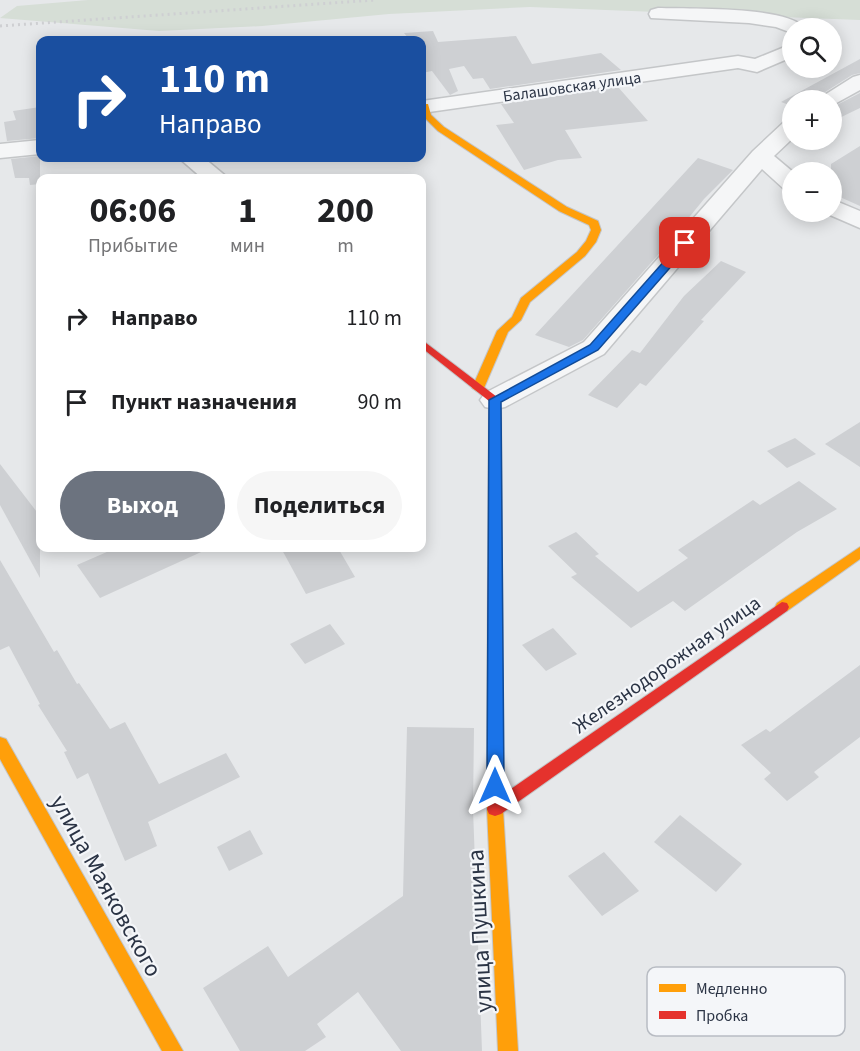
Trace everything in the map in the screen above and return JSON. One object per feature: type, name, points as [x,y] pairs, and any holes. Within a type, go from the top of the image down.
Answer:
[{"type":"street","points":[[658,14],[765,18],[782,22]]},
{"type":"street","name":"Балашовская улица","points":[[426,106],[738,63],[757,66],[782,55]]},
{"type":"street","points":[[842,92],[860,81]]},
{"type":"street","points":[[426,114],[441,129],[563,209],[594,223],[596,230],[591,242],[581,254],[525,300],[517,318],[503,331],[493,350],[487,394]]},
{"type":"street","points":[[487,394],[594,348],[761,156],[782,136]]},
{"type":"street","points":[[0,151],[36,147]]},
{"type":"street","points":[[761,156],[782,175]]},
{"type":"street","points":[[195,162],[211,174]]},
{"type":"street","points":[[842,212],[860,221]]},
{"type":"street","points":[[426,346],[487,394]]},
{"type":"street","name":"улица Пушкина","points":[[487,394],[495,809],[508,1051]]},
{"type":"street","name":"Железнодорожная улица","points":[[495,809],[860,552]]},
{"type":"street","name":"улица Маяковского","points":[[0,744],[173,1051]]},
{"type":"shaded area","points":[[88,0],[860,0],[860,20],[530,7],[389,14],[262,26],[159,31],[0,18],[17,6]]},
{"type":"building","points":[[433,31],[438,42],[516,36],[532,64],[601,53],[621,70],[490,89],[483,78],[473,79],[464,66],[449,69],[458,91],[450,95],[432,71],[426,72],[426,36],[407,36],[404,33]]},
{"type":"building","points":[[860,59],[860,73],[852,75],[828,90],[803,90],[825,78],[842,78],[842,69]]},
{"type":"building","points":[[618,87],[648,121],[565,130],[582,158],[558,160],[524,170],[496,125],[514,123],[501,104]]},
{"type":"building","points":[[860,93],[860,108],[842,117],[842,102]]},
{"type":"building","points":[[36,108],[36,138],[7,141],[4,122],[16,120],[13,111]]},
{"type":"building","points":[[860,146],[860,206],[842,198],[842,162],[834,162]]},
{"type":"building","points":[[36,156],[36,162],[40,162],[40,174],[36,174],[36,184],[30,185],[29,178],[15,178],[11,159]]},
{"type":"building","points":[[698,158],[733,170],[704,199],[583,340],[569,347],[535,335]]},
{"type":"building","points":[[721,261],[746,272],[701,320],[704,321],[646,386],[640,383],[617,408],[588,395],[632,350],[640,353],[684,296]]},
{"type":"building","points":[[860,422],[860,467],[825,444]]},
{"type":"building","points":[[795,438],[816,454],[787,468],[767,451]]},
{"type":"building","points":[[0,464],[36,511],[36,552],[40,552],[40,578],[0,505]]},
{"type":"building","points":[[799,481],[837,509],[797,532],[685,611],[673,601],[631,628],[571,577],[577,574],[548,546],[576,532],[599,554],[595,556],[638,592],[688,558],[678,550],[753,500],[760,505]]},
{"type":"building","points":[[107,552],[201,552],[100,598],[77,565]]},
{"type":"building","points":[[283,552],[340,552],[355,577],[306,594]]},
{"type":"building","points":[[0,560],[54,652],[57,650],[77,684],[79,683],[110,729],[125,722],[159,784],[226,753],[240,777],[148,822],[157,846],[125,861],[88,773],[77,779],[64,752],[67,751],[38,705],[40,704],[9,646],[0,650]]},
{"type":"building","points":[[330,624],[345,644],[305,664],[290,644]]},
{"type":"building","points":[[553,628],[577,654],[546,671],[522,645]]},
{"type":"building","points":[[860,665],[860,737],[814,772],[819,777],[787,801],[764,779],[771,773],[741,745],[766,729],[770,732]]},
{"type":"building","points":[[407,727],[474,728],[473,809],[482,1051],[401,1051],[358,992],[317,1024],[326,1037],[305,1051],[240,1051],[203,988],[268,946],[288,977],[403,896]]},
{"type":"building","points":[[680,815],[742,864],[716,892],[654,842]]},
{"type":"building","points":[[250,830],[263,854],[229,871],[217,847]]},
{"type":"building","points":[[604,852],[639,891],[602,916],[568,876]]},
{"type":"railway","points":[[0,26],[375,0]]},
{"type":"traffic: slow","points":[[426,111],[427,116],[441,129],[563,209],[594,223],[596,230],[591,242],[581,254],[525,300],[517,318],[503,331],[478,388]]},
{"type":"traffic: slow","points":[[782,607],[860,552]]},
{"type":"traffic: slow","points":[[495,729],[495,809],[508,1051]]},
{"type":"traffic: slow","points":[[0,744],[173,1051]]},
{"type":"traffic: jam","points":[[426,346],[495,400],[495,729]]},
{"type":"traffic: jam","points":[[495,809],[782,607]]},
{"type":"route","points":[[495,786],[495,400],[594,348],[685,243]]}]
